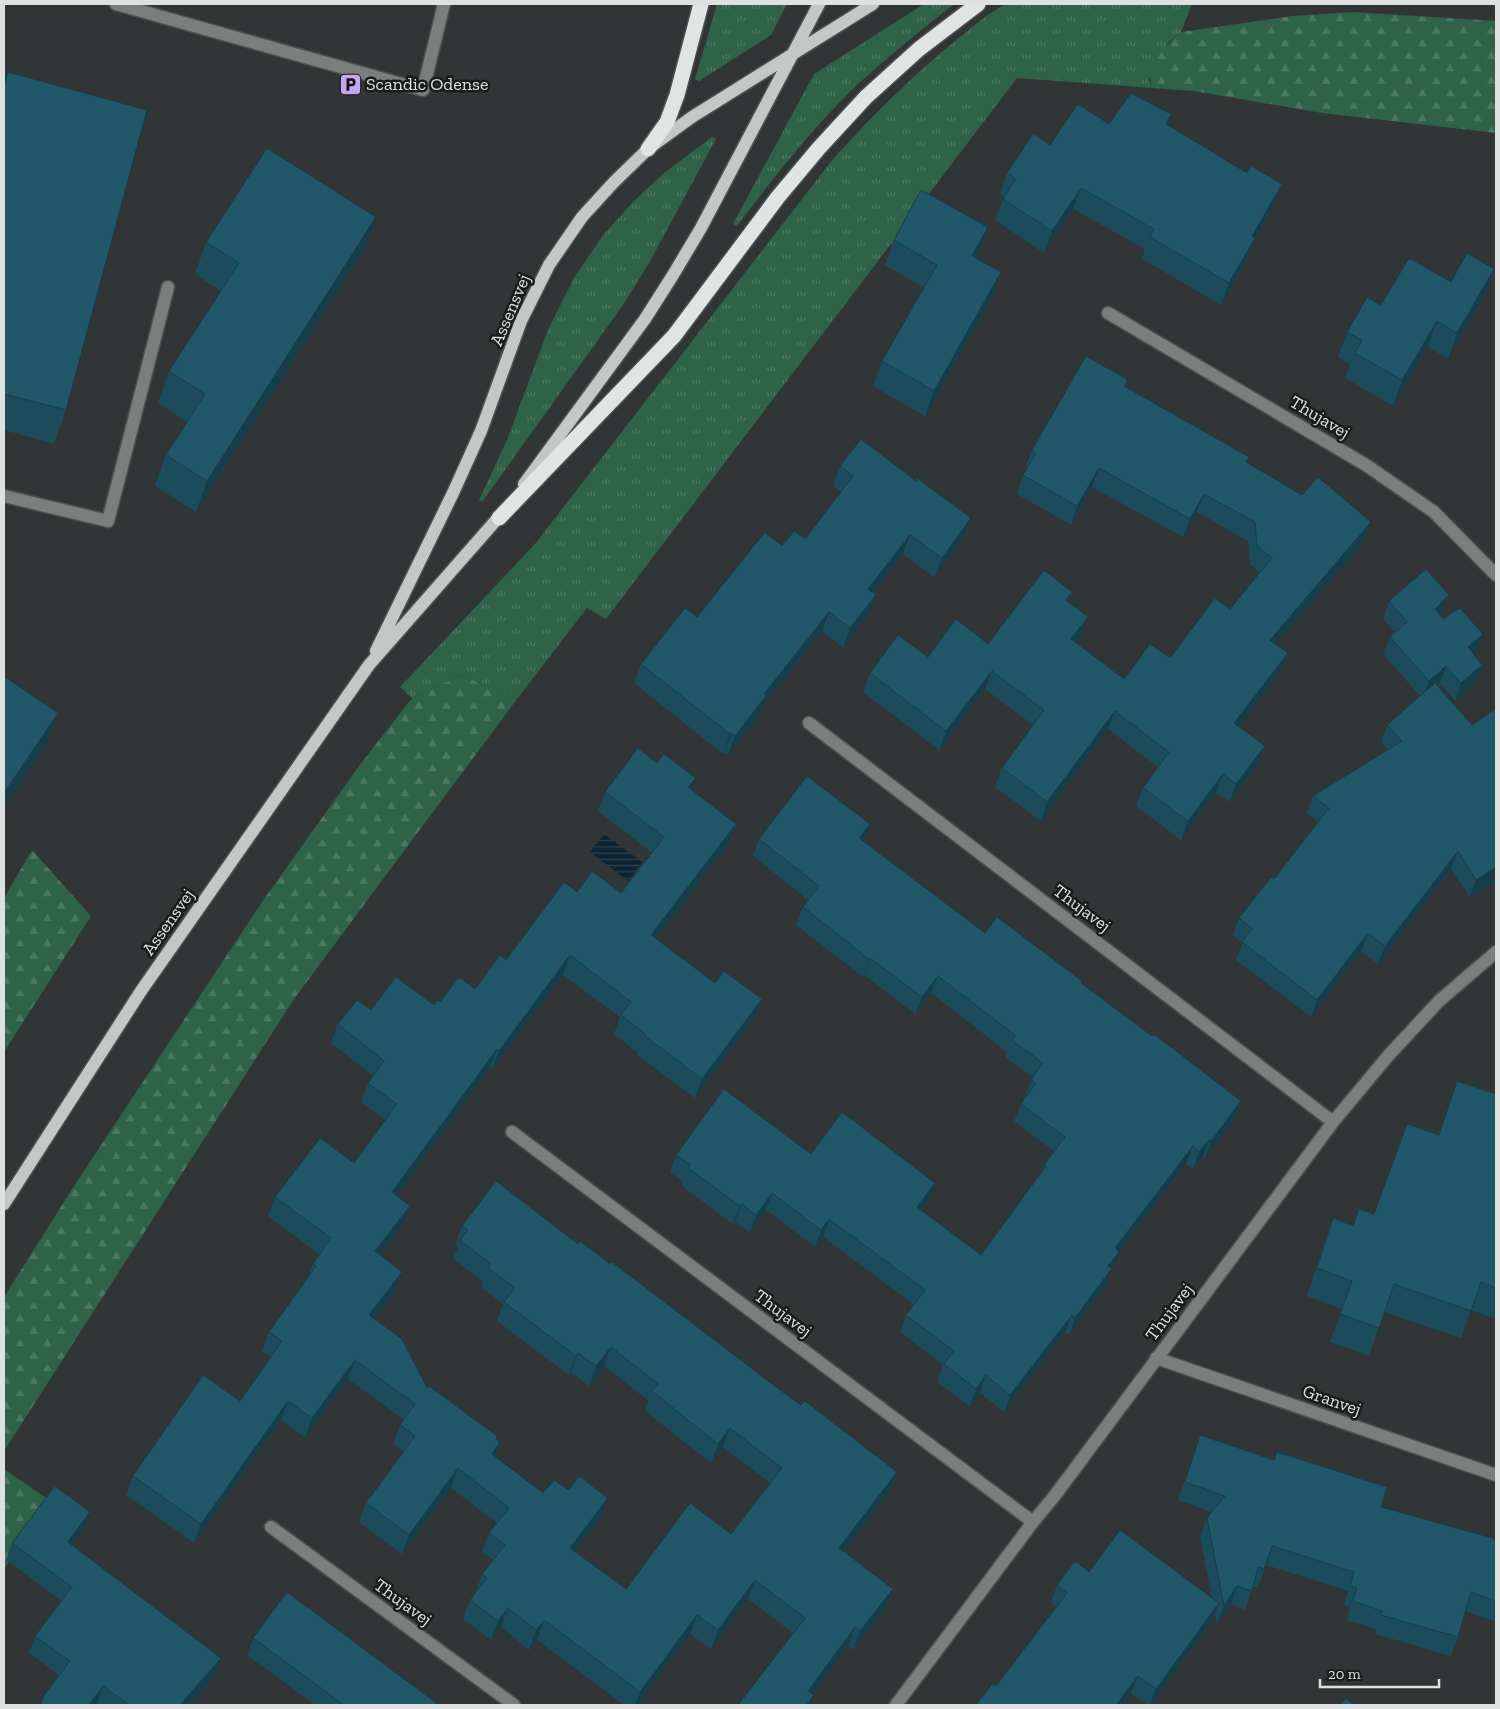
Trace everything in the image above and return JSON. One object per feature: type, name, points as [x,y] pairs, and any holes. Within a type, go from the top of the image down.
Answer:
[{"type":"highway","points":[[648,149],[667,122],[677,95],[701,4]]},
{"type":"highway","points":[[499,518],[674,336],[818,148],[866,97],[919,49],[978,4]]},
{"type":"main road","name":"Assensvej","points":[[4,1204],[141,991],[369,666],[499,518],[645,319],[701,228],[819,4]]},
{"type":"main road","name":"Assensvej","points":[[369,666],[481,431],[521,321],[549,265],[582,217],[648,149],[692,117],[873,4]]},
{"type":"street","points":[[116,4],[423,90],[444,4]]},
{"type":"street","points":[[4,496],[108,521],[168,287]]},
{"type":"street","name":"Thujavej","points":[[1108,313],[1366,465],[1434,512],[1496,575]]},
{"type":"street","name":"Thujavej","points":[[809,723],[1333,1122]]},
{"type":"street","name":"Thujavej","points":[[896,1705],[1333,1122],[1388,1056],[1439,1000],[1496,952]]},
{"type":"street","name":"Thujavej","points":[[512,1132],[1033,1522]]},
{"type":"street","name":"Granvej","points":[[1156,1358],[1496,1475]]},
{"type":"street","name":"Thujavej","points":[[271,1527],[514,1705]]},
{"type":"green space","points":[[717,4],[787,4],[771,35],[699,81],[695,79]]},
{"type":"green space","points":[[924,4],[954,4],[858,84],[794,153],[737,226],[733,224],[814,74]]},
{"type":"green space","points":[[1007,4],[1192,4],[1181,32],[1168,43],[1149,80],[1152,88],[1017,78],[606,619],[587,608],[517,699],[461,675],[412,698],[400,687],[535,544],[833,159],[926,65],[983,19]]},
{"type":"green space","points":[[1353,12],[1496,21],[1496,133],[1322,113],[1194,91],[1152,88],[1151,72],[1154,64],[1163,50],[1181,32],[1292,16]]},
{"type":"green space","points":[[712,137],[716,139],[649,263],[623,305],[482,502],[479,500],[507,440],[548,330],[574,278],[603,235],[634,201],[664,173]]},
{"type":"green space","points":[[461,675],[517,699],[294,999],[4,1451],[4,1297],[74,1186],[262,902],[359,766],[412,698]]},
{"type":"green space","points":[[32,850],[91,916],[4,1052],[4,898]]},
{"type":"green space","points":[[4,1469],[52,1502],[4,1569]]},
{"type":"water","points":[[604,834],[642,862],[628,881],[590,852]]},
{"type":"building","points":[[8,72],[147,110],[66,410],[4,394],[4,86]]},
{"type":"building","points":[[1131,93],[1171,114],[1166,124],[1247,173],[1251,166],[1282,184],[1252,236],[1255,238],[1229,283],[1150,237],[1154,229],[1081,188],[1052,231],[1003,199],[1016,179],[1007,173],[1033,134],[1050,145],[1078,104],[1109,124]]},
{"type":"building","points":[[267,148],[376,217],[207,481],[166,455],[205,394],[169,371],[239,263],[206,242]]},
{"type":"building","points":[[921,190],[988,227],[972,256],[1001,272],[934,391],[882,361],[937,265],[894,240]]},
{"type":"building","points":[[1467,253],[1494,269],[1457,333],[1437,321],[1402,380],[1355,353],[1362,340],[1347,332],[1367,297],[1381,305],[1409,258],[1451,282]]},
{"type":"building","points":[[1086,356],[1128,380],[1124,386],[1249,457],[1246,462],[1302,495],[1318,477],[1371,522],[1270,640],[1288,653],[1234,723],[1265,746],[1236,784],[1223,774],[1188,821],[1143,788],[1169,752],[1115,711],[1047,802],[1002,768],[1044,710],[992,671],[946,731],[870,673],[898,635],[928,657],[956,619],[988,644],[1044,570],[1072,592],[1066,600],[1088,617],[1071,639],[1124,679],[1150,644],[1170,658],[1215,598],[1230,609],[1272,558],[1257,546],[1255,522],[1204,494],[1190,519],[1099,468],[1077,506],[1023,475],[1036,453],[1032,450]]},
{"type":"building","points":[[861,439],[916,481],[917,478],[971,518],[942,558],[910,535],[868,589],[876,595],[850,628],[829,612],[764,694],[766,696],[735,736],[732,733],[730,734],[641,664],[685,608],[697,617],[765,532],[782,546],[794,531],[805,539],[853,476],[840,466]]},
{"type":"building","points":[[1426,569],[1449,595],[1435,609],[1443,619],[1460,608],[1483,634],[1468,647],[1482,665],[1461,683],[1446,666],[1429,681],[1390,637],[1407,622],[1389,601]]},
{"type":"building","points":[[4,676],[58,713],[4,793]]},
{"type":"building","points":[[1435,683],[1472,725],[1496,709],[1496,867],[1476,880],[1458,851],[1385,946],[1368,933],[1317,1000],[1242,942],[1253,929],[1239,918],[1271,877],[1274,879],[1329,808],[1313,796],[1402,741],[1387,725]]},
{"type":"building","points":[[638,748],[657,763],[664,754],[696,778],[688,787],[736,824],[651,935],[715,983],[724,971],[762,999],[702,1079],[621,1015],[631,1002],[570,955],[499,1051],[497,1049],[392,1192],[410,1206],[375,1251],[402,1272],[369,1315],[402,1339],[427,1388],[429,1386],[497,1436],[496,1439],[500,1442],[492,1454],[543,1493],[554,1480],[569,1490],[579,1476],[608,1498],[570,1548],[626,1589],[690,1503],[731,1534],[782,1468],[730,1428],[718,1444],[652,1391],[658,1384],[611,1347],[596,1366],[578,1353],[576,1356],[504,1302],[515,1288],[488,1268],[491,1264],[460,1240],[468,1230],[462,1226],[496,1181],[578,1244],[580,1241],[610,1264],[612,1262],[801,1405],[805,1401],[897,1472],[839,1548],[893,1589],[860,1631],[855,1627],[808,1691],[814,1695],[806,1705],[738,1705],[805,1618],[755,1580],[718,1630],[697,1615],[640,1692],[544,1620],[536,1630],[508,1608],[498,1621],[470,1600],[487,1578],[482,1574],[505,1545],[489,1533],[509,1508],[458,1468],[409,1535],[366,1503],[415,1436],[400,1425],[415,1404],[355,1360],[312,1418],[288,1401],[201,1524],[133,1476],[203,1375],[240,1401],[282,1341],[269,1332],[316,1266],[313,1264],[331,1238],[275,1197],[320,1138],[354,1163],[397,1104],[368,1083],[384,1061],[338,1024],[357,1000],[371,1010],[396,977],[434,1005],[438,1000],[440,1002],[459,977],[475,989],[500,955],[506,960],[564,882],[577,892],[592,871],[621,893],[664,837],[605,792]]},
{"type":"building","points":[[807,776],[870,824],[859,838],[985,933],[997,917],[1082,981],[1081,983],[1152,1036],[1154,1034],[1241,1101],[1211,1141],[1209,1140],[1199,1152],[1193,1146],[1115,1248],[1119,1252],[1108,1266],[1112,1268],[1075,1318],[1072,1315],[1010,1395],[986,1375],[976,1389],[944,1364],[954,1351],[906,1315],[925,1290],[829,1219],[821,1230],[772,1193],[756,1215],[742,1204],[740,1206],[688,1168],[691,1165],[676,1155],[724,1089],[811,1154],[842,1112],[935,1183],[917,1207],[981,1255],[1065,1137],[1021,1104],[1036,1083],[1031,1080],[1043,1063],[1012,1040],[1015,1035],[938,976],[922,997],[869,959],[803,907],[819,886],[759,839]]},
{"type":"building","points":[[1457,1081],[1496,1094],[1496,1288],[1481,1282],[1471,1311],[1394,1284],[1379,1328],[1340,1314],[1352,1281],[1317,1268],[1333,1218],[1353,1226],[1359,1209],[1374,1214],[1407,1124],[1439,1135]]},
{"type":"building","points":[[1200,1435],[1274,1460],[1277,1452],[1387,1487],[1381,1507],[1496,1539],[1496,1601],[1471,1592],[1458,1637],[1381,1615],[1383,1611],[1353,1601],[1357,1588],[1350,1586],[1354,1572],[1272,1546],[1264,1569],[1258,1567],[1252,1591],[1237,1586],[1224,1606],[1207,1518],[1225,1496],[1185,1482]]},
{"type":"building","points":[[55,1486],[90,1512],[68,1542],[221,1658],[180,1705],[129,1705],[103,1686],[89,1705],[40,1705],[44,1699],[42,1698],[70,1661],[35,1636],[72,1587],[12,1543]]},
{"type":"building","points":[[1120,1530],[1219,1603],[1156,1689],[1138,1676],[1116,1705],[976,1705],[992,1684],[996,1686],[1067,1593],[1057,1585],[1075,1561],[1089,1572]]},
{"type":"building","points":[[287,1592],[439,1705],[344,1705],[253,1638]]},
{"type":"building","points":[[1346,1698],[1355,1705],[1340,1705]]},
{"type":"place","name":"Scandic Odense","points":[[350,84]]}]
